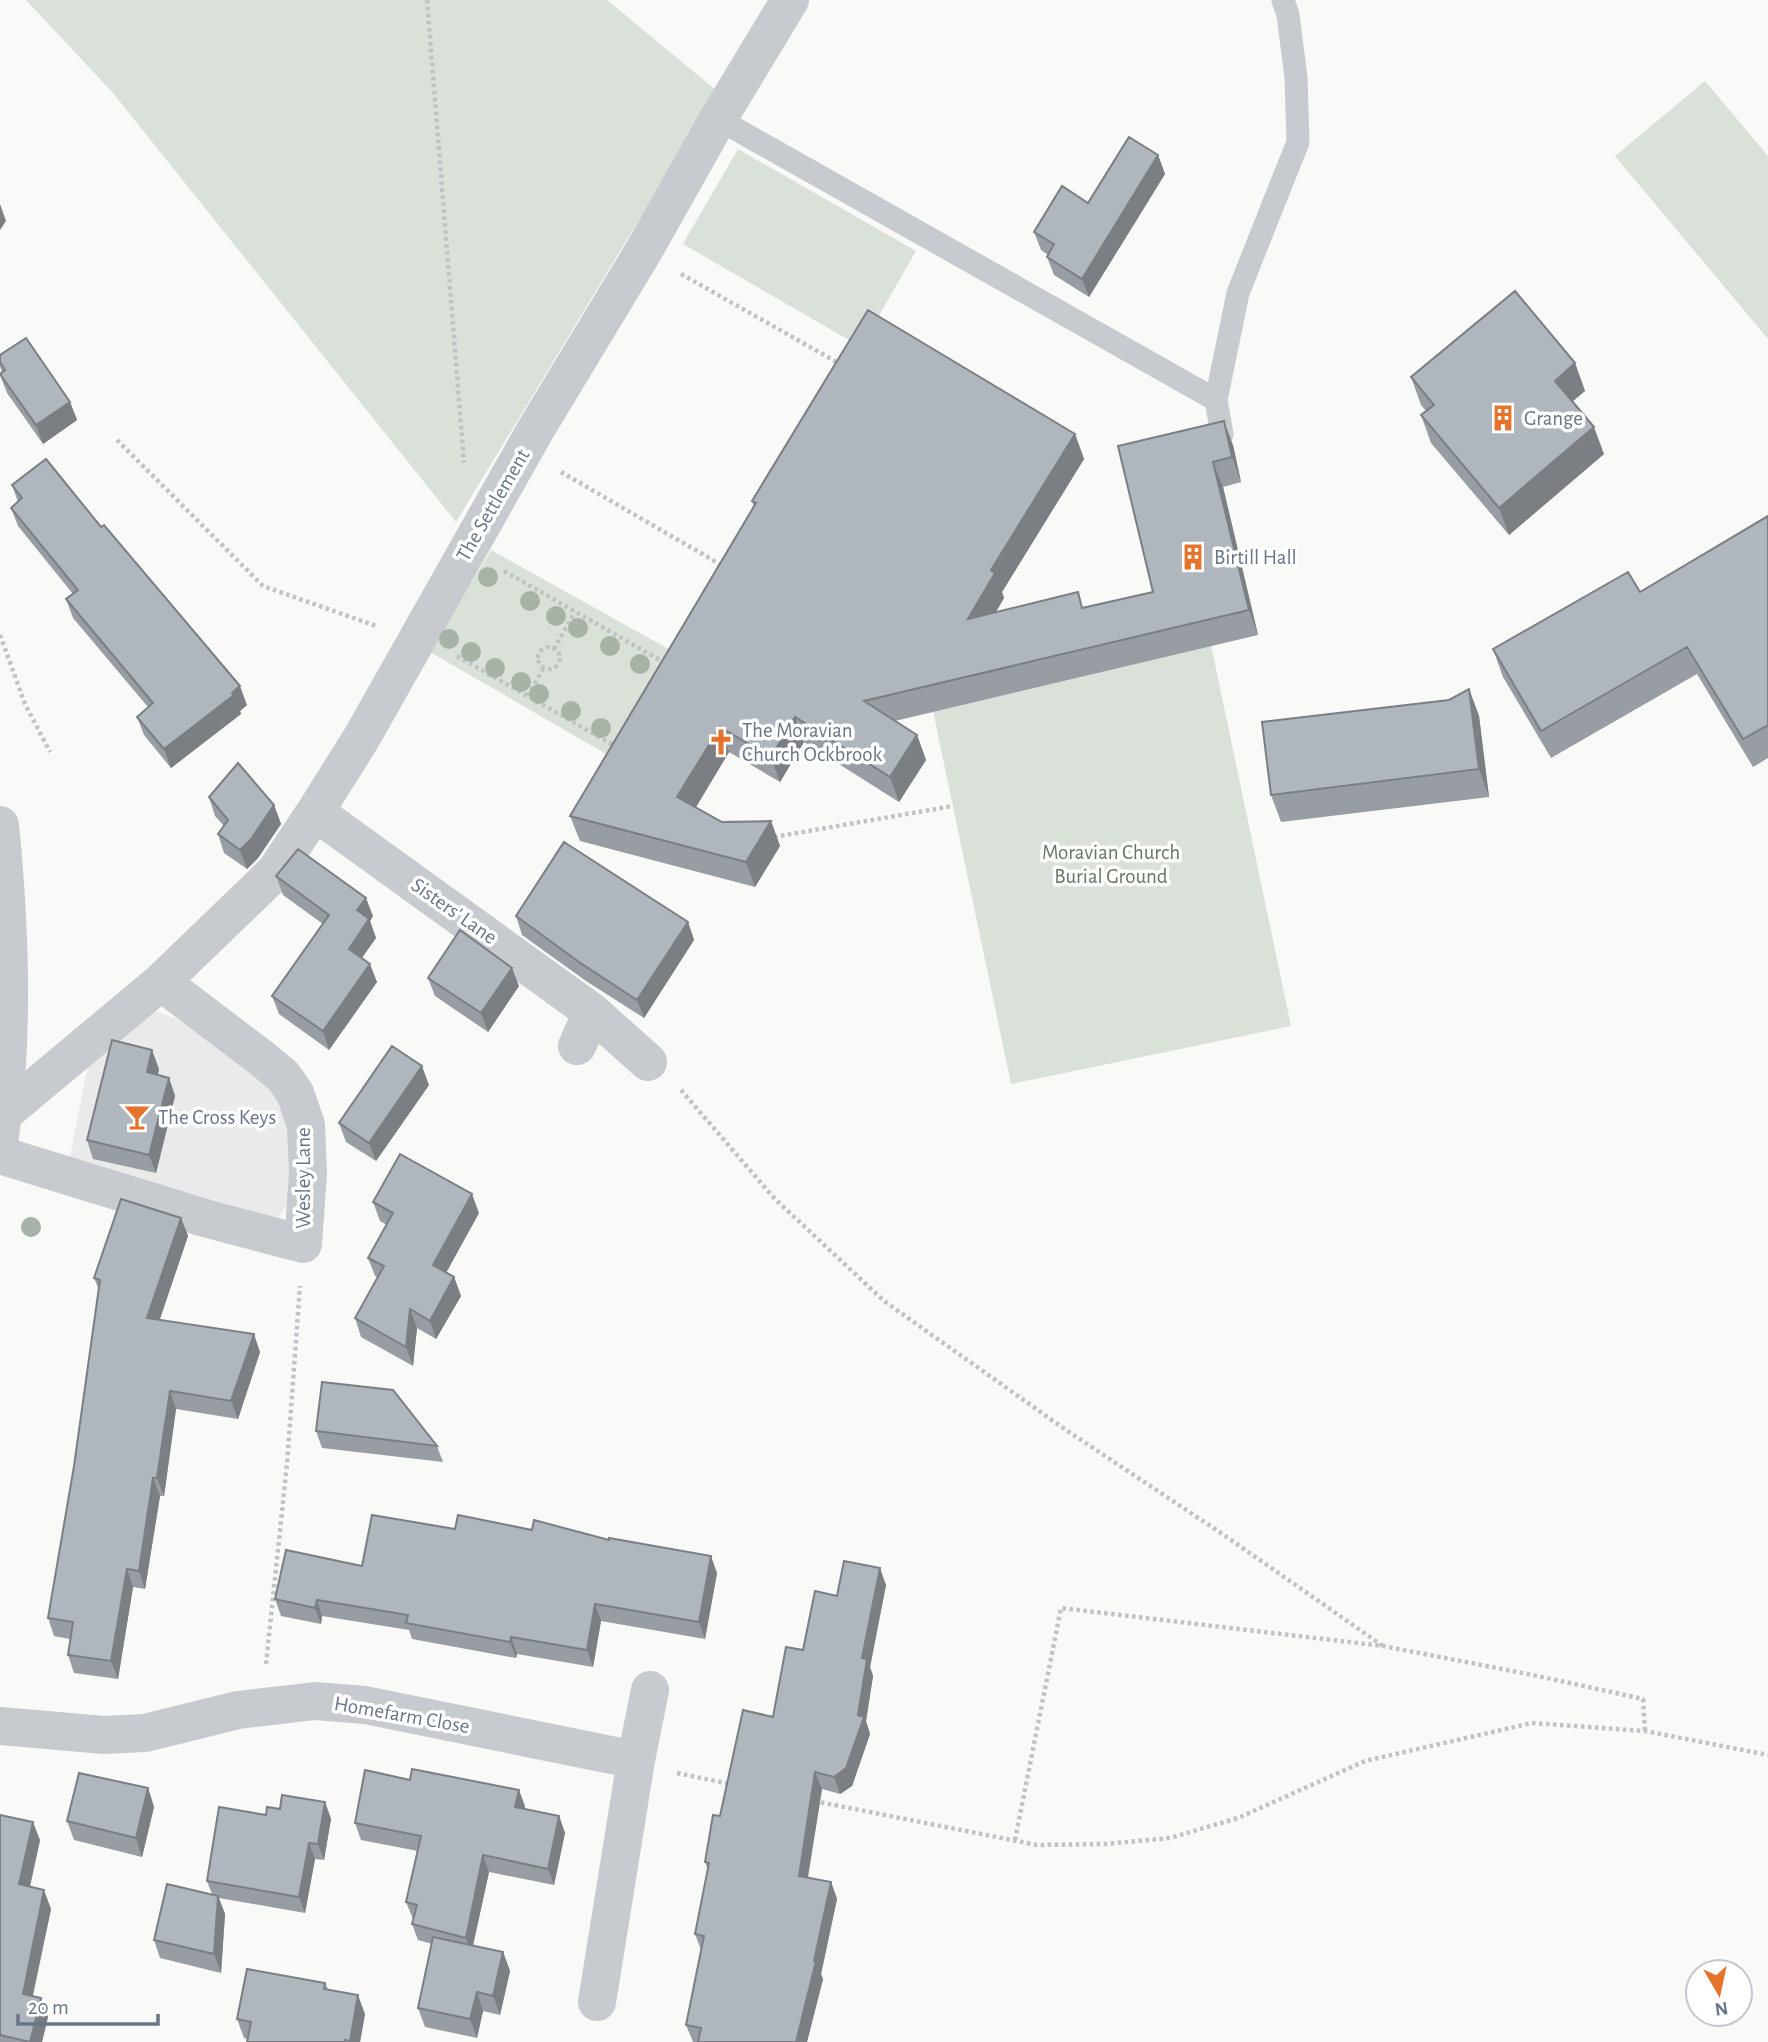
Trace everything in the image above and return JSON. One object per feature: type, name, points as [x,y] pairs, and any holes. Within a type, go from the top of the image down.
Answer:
[{"type":"street","name":"The Settlement","points":[[161,982],[275,872],[315,812],[362,737],[525,450],[790,0]]},
{"type":"street","name":"Sisters' Lane","points":[[315,812],[592,1012],[646,1060]]},
{"type":"street","points":[[0,825],[7,898],[8,994],[2,1125]]},
{"type":"street","points":[[2,1125],[161,982]]},
{"type":"street","name":"Wesley Lane","points":[[0,1155],[208,1219],[303,1244],[308,1174],[306,1125],[295,1093],[283,1076],[161,982]]},
{"type":"street","points":[[577,1046],[592,1012]]},
{"type":"street","points":[[597,2001],[650,1690]]},
{"type":"street","name":"Homefarm Close","points":[[0,1727],[104,1735],[145,1733],[262,1706],[315,1701],[365,1705],[636,1760]]},
{"type":"lane","points":[[1222,434],[1216,400],[1238,293],[1297,142],[1296,77],[1288,15],[1283,0]]},
{"type":"lane","points":[[718,120],[1216,400]]},
{"type":"path","points":[[427,0],[468,504],[487,517]]},
{"type":"path","points":[[643,252],[845,367]]},
{"type":"path","points":[[117,440],[262,586],[418,637],[623,751]]},
{"type":"path","points":[[525,450],[729,570]]},
{"type":"path","points":[[467,550],[673,667]]},
{"type":"path","points":[[554,649],[575,612]]},
{"type":"path","points":[[0,635],[25,704],[50,752]]},
{"type":"path","points":[[547,647],[554,649],[558,653],[559,661],[553,668],[544,667],[538,661],[540,652],[547,647]]},
{"type":"path","points":[[528,696],[544,667]]},
{"type":"path","points":[[610,755],[615,746]]},
{"type":"path","points":[[766,838],[953,806]]},
{"type":"path","points":[[646,1060],[652,1056],[774,1198],[884,1301],[1066,1430],[1221,1533],[1383,1646]]},
{"type":"path","points":[[262,1706],[287,1464],[303,1244]]},
{"type":"path","points":[[1015,1840],[1061,1608],[1383,1646],[1533,1675],[1643,1699],[1645,1731]]},
{"type":"path","points":[[806,1800],[1037,1845],[1105,1844],[1170,1838],[1238,1818],[1365,1761],[1532,1723],[1645,1731],[1768,1755]]},
{"type":"path","points":[[636,1760],[674,1773],[740,1786]]},
{"type":"shaded area","points":[[149,1008],[200,1029],[281,1096],[293,1148],[288,1204],[277,1219],[68,1167],[89,1060]]},
{"type":"green space","points":[[26,0],[607,0],[717,91],[456,522],[113,93]]},
{"type":"green space","points":[[1705,81],[1768,156],[1768,339],[1615,156]]},
{"type":"green space","points":[[738,149],[916,251],[861,347],[683,244]]},
{"type":"green space","points":[[491,550],[688,660],[625,765],[430,652]]},
{"type":"green space","name":"Moravian Church Burial Ground","points":[[1211,645],[1291,1026],[1011,1084],[933,711]]},
{"type":"building","points":[[1129,137],[1158,155],[1082,279],[1047,257],[1054,244],[1034,232],[1062,186],[1088,203]]},
{"type":"building","name":"Grange","points":[[1515,291],[1575,363],[1555,381],[1594,427],[1499,508],[1421,415],[1434,405],[1411,377]]},
{"type":"building","points":[[868,310],[1075,434],[991,570],[995,573],[968,619],[1078,592],[1082,608],[1153,592],[1118,446],[1224,421],[1232,457],[1213,462],[1249,610],[864,701],[917,735],[890,777],[795,717],[771,757],[720,727],[677,797],[722,822],[771,821],[746,862],[570,816],[756,503],[752,501]]},
{"type":"building","points":[[26,338],[70,402],[36,425],[0,374],[5,370],[0,362],[0,355]]},
{"type":"building","points":[[46,459],[101,527],[104,525],[240,686],[232,693],[234,695],[164,749],[137,717],[153,703],[66,599],[78,590],[11,508],[22,498],[12,485]]},
{"type":"building","points":[[1768,516],[1768,725],[1743,739],[1687,647],[1541,731],[1493,649],[1628,572],[1640,592]]},
{"type":"building","points":[[1469,689],[1479,769],[1271,795],[1262,722],[1449,700]]},
{"type":"building","points":[[238,763],[274,805],[251,839],[240,850],[218,834],[228,820],[209,797]]},
{"type":"building","points":[[564,842],[688,922],[637,1000],[516,916]]},
{"type":"building","points":[[298,849],[366,898],[357,910],[369,919],[349,949],[370,964],[323,1031],[272,996],[329,915],[276,876]]},
{"type":"building","points":[[460,930],[512,968],[481,1013],[428,978]]},
{"type":"building","name":"The Cross Keys","points":[[112,1040],[152,1050],[147,1072],[169,1078],[149,1155],[87,1140]]},
{"type":"building","points":[[392,1046],[422,1066],[369,1143],[339,1123]]},
{"type":"building","points":[[400,1154],[472,1194],[433,1265],[454,1277],[430,1321],[410,1309],[406,1347],[355,1318],[384,1266],[368,1258],[393,1213],[373,1202]]},
{"type":"building","points":[[121,1199],[181,1218],[147,1318],[254,1334],[231,1401],[170,1391],[139,1571],[127,1569],[111,1661],[68,1655],[73,1622],[48,1618],[74,1466],[100,1280],[94,1278]]},
{"type":"building","points":[[322,1382],[393,1390],[437,1446],[316,1431]]},
{"type":"building","points":[[372,1515],[455,1529],[458,1515],[532,1530],[534,1520],[609,1540],[711,1556],[699,1622],[595,1604],[587,1650],[511,1637],[510,1642],[406,1623],[408,1615],[317,1600],[315,1608],[275,1599],[286,1550],[362,1566]]},
{"type":"building","points":[[844,1561],[880,1568],[862,1658],[867,1659],[858,1715],[864,1717],[846,1768],[834,1777],[815,1772],[799,1876],[831,1882],[816,1961],[796,2042],[698,2042],[701,2028],[686,2025],[704,1936],[695,1934],[709,1863],[705,1862],[713,1815],[720,1816],[743,1710],[773,1717],[786,1647],[803,1650],[815,1591],[837,1596]]},
{"type":"building","points":[[412,1769],[519,1790],[515,1807],[559,1816],[548,1869],[483,1855],[466,1938],[412,1924],[417,1905],[406,1902],[421,1836],[355,1823],[365,1770],[410,1780]]},
{"type":"building","points":[[79,1773],[148,1788],[136,1838],[67,1821]]},
{"type":"building","points":[[282,1795],[325,1802],[318,1844],[309,1843],[299,1897],[207,1881],[219,1807],[266,1815],[267,1807],[280,1809]]},
{"type":"building","points":[[0,1815],[33,1822],[19,1884],[44,1890],[23,1994],[41,1998],[30,2042],[0,2035]]},
{"type":"building","points":[[167,1884],[218,1896],[214,1954],[154,1940]]},
{"type":"building","points":[[433,1937],[503,1952],[493,1996],[477,1992],[470,2019],[418,2008]]},
{"type":"building","points":[[247,1969],[325,1983],[324,1989],[358,1995],[350,2041],[247,2042],[251,2022],[237,2019]]},
{"type":"place","name":"Grange","points":[[1503,418]]},
{"type":"place","name":"Birtill Hall","points":[[1193,557]]},
{"type":"place","name":"The Moravian Church Ockbrook","points":[[721,742]]},
{"type":"place","name":"The Cross Keys","points":[[137,1117]]}]
